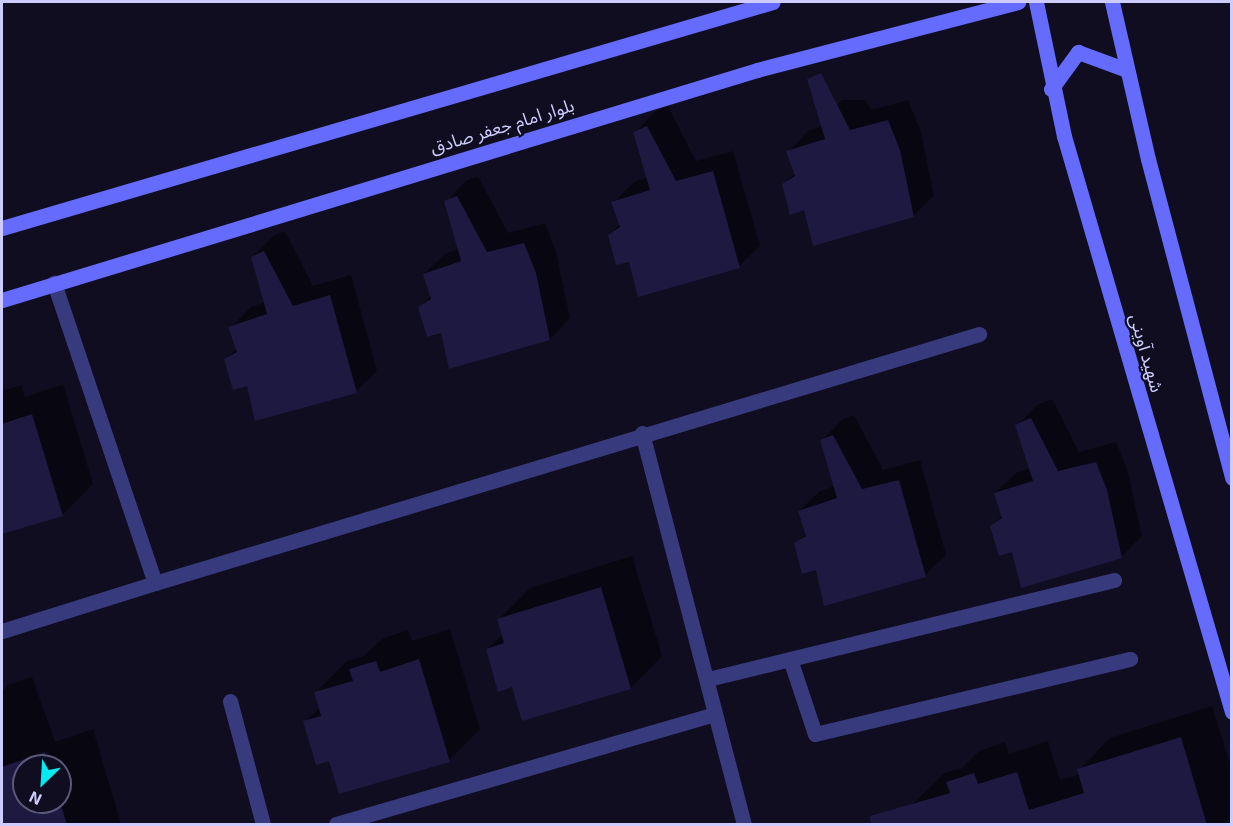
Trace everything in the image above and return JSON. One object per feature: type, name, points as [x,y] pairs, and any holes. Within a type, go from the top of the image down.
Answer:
[{"type":"street","points":[[2,228],[773,2]]},
{"type":"street","name":"بلوار امام جعفر صادق","points":[[2,300],[757,70],[1018,2]]},
{"type":"street","name":"شهید آوینی","points":[[1036,2],[1051,89],[1232,712]]},
{"type":"street","points":[[1112,2],[1127,70],[1232,478]]},
{"type":"street","points":[[1051,89],[1078,52],[1127,70]]},
{"type":"street","points":[[54,284],[155,583]]},
{"type":"street","points":[[2,631],[642,433],[979,334]]},
{"type":"street","points":[[642,433],[708,679],[714,714],[744,825]]},
{"type":"street","points":[[708,679],[1114,579]]},
{"type":"street","points":[[790,659],[815,734],[1130,659]]},
{"type":"street","points":[[230,701],[263,825]]},
{"type":"street","points":[[336,825],[714,714]]},
{"type":"building","points":[[821,73],[850,130],[888,120],[900,150],[914,217],[813,246],[804,210],[790,215],[782,184],[795,176],[786,151],[825,139],[807,79]]},
{"type":"building","points":[[647,126],[676,181],[713,171],[740,268],[638,297],[629,262],[616,265],[608,235],[620,227],[611,202],[650,190],[633,132]]},
{"type":"building","points":[[457,196],[487,252],[524,243],[536,273],[550,340],[449,369],[441,333],[427,337],[418,307],[431,299],[423,274],[461,261],[444,201]]},
{"type":"building","points":[[264,251],[293,306],[330,295],[357,393],[255,421],[247,386],[233,390],[224,359],[237,352],[228,327],[267,314],[251,257]]},
{"type":"building","points":[[32,414],[63,516],[2,534],[2,424]]},
{"type":"building","points":[[1031,418],[1058,471],[1096,462],[1107,490],[1122,558],[1021,588],[1012,552],[999,556],[990,526],[1002,518],[994,493],[1033,481],[1015,425]]},
{"type":"building","points":[[833,435],[862,489],[899,480],[926,577],[824,606],[816,570],[802,574],[794,543],[806,536],[798,511],[837,498],[820,440]]},
{"type":"building","points":[[601,587],[631,689],[522,721],[512,687],[498,692],[486,649],[504,643],[497,619]]},
{"type":"building","points":[[419,659],[450,762],[339,794],[329,761],[316,765],[303,721],[321,716],[314,692],[353,681],[349,669],[376,661],[380,672]]},
{"type":"building","points":[[1181,737],[1207,825],[871,825],[870,816],[950,793],[946,782],[974,773],[978,784],[1017,772],[1029,810],[1084,793],[1077,769]]},
{"type":"building","points":[[12,764],[12,814],[64,814],[67,825],[2,825],[2,767]]}]
